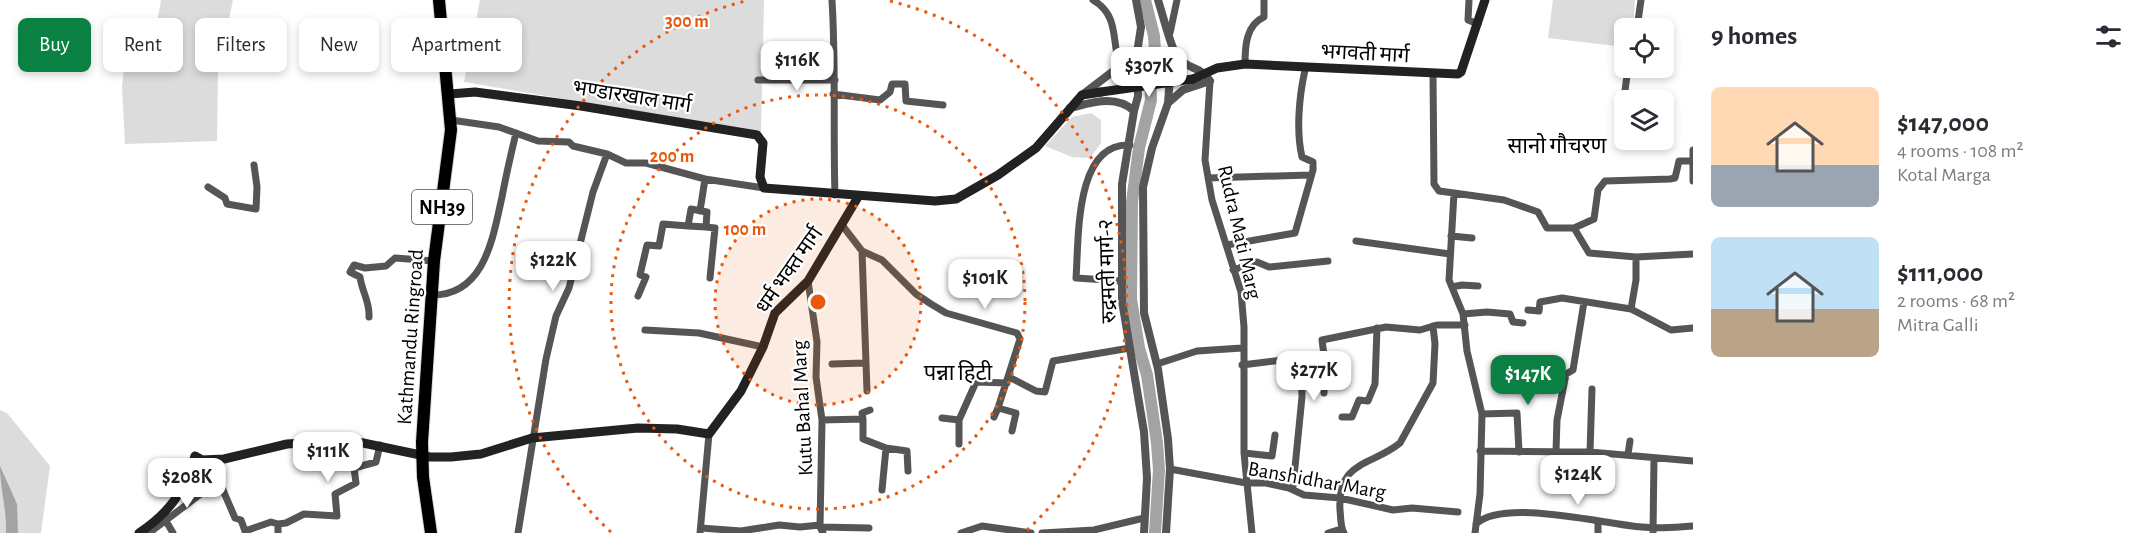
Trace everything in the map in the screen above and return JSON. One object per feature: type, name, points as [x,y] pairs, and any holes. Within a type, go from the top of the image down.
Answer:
[{"type":"highway","name":"Kathmandu Ringroad","points":[[431,533],[422,452],[434,261],[451,143],[450,93],[440,0]]},
{"type":"main road","name":"भगवती मार्ग","points":[[1082,95],[1208,77],[1217,68],[1245,64],[1433,74],[1461,72],[1485,0]]},
{"type":"main road","name":"भण्डारखाल मार्ग","points":[[450,93],[475,92],[570,104],[757,135],[763,143],[763,186]]},
{"type":"main road","points":[[763,186],[858,197],[935,201],[956,199],[998,175],[1028,154],[1049,135],[1082,95]]},
{"type":"main road","name":"धर्म भक्त मार्ग","points":[[709,434],[741,391],[763,347],[776,313],[808,281],[858,197]]},
{"type":"main road","points":[[195,456],[231,453],[282,439],[332,435],[380,439],[440,457],[481,454],[532,438],[657,427],[709,434]]},
{"type":"main road","points":[[195,456],[210,460],[302,443],[350,440],[422,452]]},
{"type":"main road","points":[[139,533],[172,506],[183,491],[195,456]]},
{"type":"street","points":[[832,0],[835,195]]},
{"type":"street","points":[[1093,0],[1106,10],[1113,22],[1120,66]]},
{"type":"street","name":"रुद्रमती मार्ग-२","points":[[1136,0],[1141,27],[1137,53],[1138,96],[1122,184],[1122,302],[1146,465],[1144,533]]},
{"type":"street","points":[[1158,0],[1170,33],[1172,50],[1168,103],[1152,148],[1143,199],[1144,313],[1157,364],[1170,470],[1166,533]]},
{"type":"street","points":[[1170,33],[1177,0]]},
{"type":"street","points":[[1245,64],[1246,38],[1255,22],[1264,17],[1264,0]]},
{"type":"street","points":[[1468,0],[1468,20],[1478,24]]},
{"type":"street","points":[[1638,18],[1641,0]]},
{"type":"street","points":[[1172,50],[1179,60],[1208,77]]},
{"type":"street","points":[[1082,95],[1137,53]]},
{"type":"street","points":[[1208,178],[1313,176],[1312,162],[1302,157],[1297,130],[1301,117],[1305,70],[1302,67]]},
{"type":"street","points":[[1433,74],[1434,184],[1439,191],[1504,200],[1538,212],[1547,228],[1574,228],[1594,219],[1598,190],[1605,181],[1675,178],[1692,180],[1693,150]]},
{"type":"street","points":[[1168,103],[1183,90],[1208,77]]},
{"type":"street","name":"Rudra Mati Marg","points":[[1208,77],[1205,160],[1213,206],[1241,292],[1244,327],[1242,348],[1244,453],[1252,533]]},
{"type":"street","points":[[758,80],[835,80]]},
{"type":"street","points":[[833,94],[880,100],[890,92],[892,84],[905,84],[906,101],[942,105]]},
{"type":"street","points":[[1070,108],[1105,100],[1122,103],[1134,111]]},
{"type":"street","points":[[451,120],[499,127],[538,141],[569,142],[573,146],[607,154],[626,163],[646,163],[705,179],[763,186]]},
{"type":"street","points":[[431,295],[451,293],[469,283],[486,260],[493,239],[516,133]]},
{"type":"street","points":[[1122,281],[1076,278],[1085,185],[1099,157],[1113,147],[1130,145]]},
{"type":"street","points":[[518,533],[532,438],[556,316],[569,288],[593,192],[607,154]]},
{"type":"street","points":[[1675,178],[1679,161],[1692,160]]},
{"type":"street","points":[[208,187],[225,198],[227,204],[256,208],[257,187],[254,165]]},
{"type":"street","points":[[1227,245],[1294,233],[1307,197],[1310,175]]},
{"type":"street","points":[[700,211],[705,179]]},
{"type":"street","points":[[1454,193],[1450,254],[1452,287],[1463,314],[1467,351],[1482,414],[1480,494],[1475,533]]},
{"type":"street","points":[[688,226],[691,209],[707,212],[706,227]]},
{"type":"street","points":[[638,296],[646,277],[640,275],[647,245],[659,245],[663,224],[715,228],[710,278]]},
{"type":"street","points":[[842,225],[862,250],[882,261],[916,294],[946,313],[1017,333],[1020,339],[994,417]]},
{"type":"street","points":[[1574,228],[1590,253],[1636,257],[1693,254]]},
{"type":"street","points":[[1451,236],[1472,238]]},
{"type":"street","points":[[1356,241],[1450,254]]},
{"type":"street","points":[[862,250],[867,391]]},
{"type":"street","points":[[1631,309],[1636,280],[1636,257]]},
{"type":"street","points":[[369,317],[370,303],[362,291],[360,277],[350,272],[354,265],[365,268],[386,266],[395,258],[434,261]]},
{"type":"street","points":[[1233,270],[1257,262],[1269,267],[1328,261]]},
{"type":"street","name":"Kutu Bahal Marg","points":[[808,281],[817,342],[816,377],[822,420],[821,528]]},
{"type":"street","points":[[1452,287],[1478,286]]},
{"type":"street","points":[[1528,310],[1539,311],[1540,302],[1562,298],[1631,309],[1671,330],[1693,328]]},
{"type":"street","points":[[1556,451],[1557,420],[1566,374],[1573,370],[1584,302]]},
{"type":"street","points":[[1463,314],[1487,312],[1510,314],[1513,322],[1523,323]]},
{"type":"street","points":[[1324,393],[1322,340],[1377,328],[1420,330],[1433,326],[1465,325]]},
{"type":"street","points":[[1328,533],[1343,531],[1340,498],[1345,481],[1352,471],[1367,460],[1393,449],[1400,443],[1433,382],[1435,344],[1433,326]]},
{"type":"street","points":[[1342,417],[1352,417],[1359,400],[1368,401],[1375,384],[1377,328]]},
{"type":"street","points":[[645,330],[699,333],[763,347]]},
{"type":"street","points":[[959,444],[959,420],[976,382],[1008,380],[1036,391],[1045,392],[1053,361],[1130,348]]},
{"type":"street","points":[[1157,364],[1197,351],[1242,348]]},
{"type":"street","points":[[1242,364],[1324,355]]},
{"type":"street","points":[[1289,488],[1293,487],[1302,397],[1301,358]]},
{"type":"street","points":[[832,364],[865,363]]},
{"type":"street","points":[[1590,452],[1592,389]]},
{"type":"street","points":[[998,408],[1016,413],[1012,431]]},
{"type":"street","points":[[870,410],[862,413],[863,439],[886,448],[908,451],[908,471]]},
{"type":"street","points":[[1482,414],[1517,413],[1519,452]]},
{"type":"street","points":[[942,418],[959,420]]},
{"type":"street","points":[[822,420],[863,419]]},
{"type":"street","points":[[709,434],[701,530],[741,531],[779,525],[869,528]]},
{"type":"street","points":[[1244,453],[1272,456],[1275,435]]},
{"type":"street","points":[[1628,454],[1630,441]]},
{"type":"street","points":[[210,460],[235,518],[241,520],[244,532],[271,522],[286,524],[304,514],[337,516],[335,494],[356,483],[354,468],[376,462],[380,445]]},
{"type":"street","points":[[882,490],[886,448]]},
{"type":"street","points":[[1480,451],[1590,452],[1693,461]]},
{"type":"street","points":[[1654,458],[1654,530]]},
{"type":"street","name":"Banshidhar Marg","points":[[1170,470],[1246,483],[1266,483],[1289,488],[1304,495],[1340,498],[1393,510],[1412,508],[1458,512]]},
{"type":"street","points":[[149,533],[216,477]]},
{"type":"street","points":[[1476,524],[1491,514],[1516,511],[1654,530],[1673,530],[1693,526]]},
{"type":"street","points":[[1042,533],[1094,530],[1144,518]]},
{"type":"street","points":[[166,521],[173,533]]},
{"type":"street","points":[[1598,521],[1598,533]]},
{"type":"street","points":[[278,524],[278,533]]},
{"type":"street","points":[[961,533],[982,526],[1031,533]]},
{"type":"shaded area","points":[[161,0],[233,0],[229,18],[195,18],[195,72],[218,72],[217,141],[125,144],[122,86],[124,72],[183,72],[183,18],[158,18]]},
{"type":"shaded area","points":[[480,0],[764,0],[761,132],[464,82],[466,72],[522,72],[522,18],[476,18]]},
{"type":"shaded area","points":[[1553,0],[1635,0],[1634,18],[1614,18],[1614,46],[1548,38]]},
{"type":"shaded area","points":[[1091,113],[1101,120],[1101,143],[1090,158],[1072,157],[1045,146],[1072,117]]},
{"type":"shaded area","points":[[0,410],[7,413],[50,466],[41,533],[0,533]]},
{"type":"shaded area","points":[[0,466],[17,504],[18,533],[6,533]]},
{"type":"waterway","points":[[1145,0],[1155,50],[1150,74],[1151,100],[1139,148],[1132,202],[1131,299],[1139,348],[1147,375],[1157,443],[1159,470],[1155,533]]},
{"type":"district","name":"सानो गौचरण","points":[[1557,145]]},
{"type":"district","name":"पन्ना हिटी","points":[[958,372]]}]
